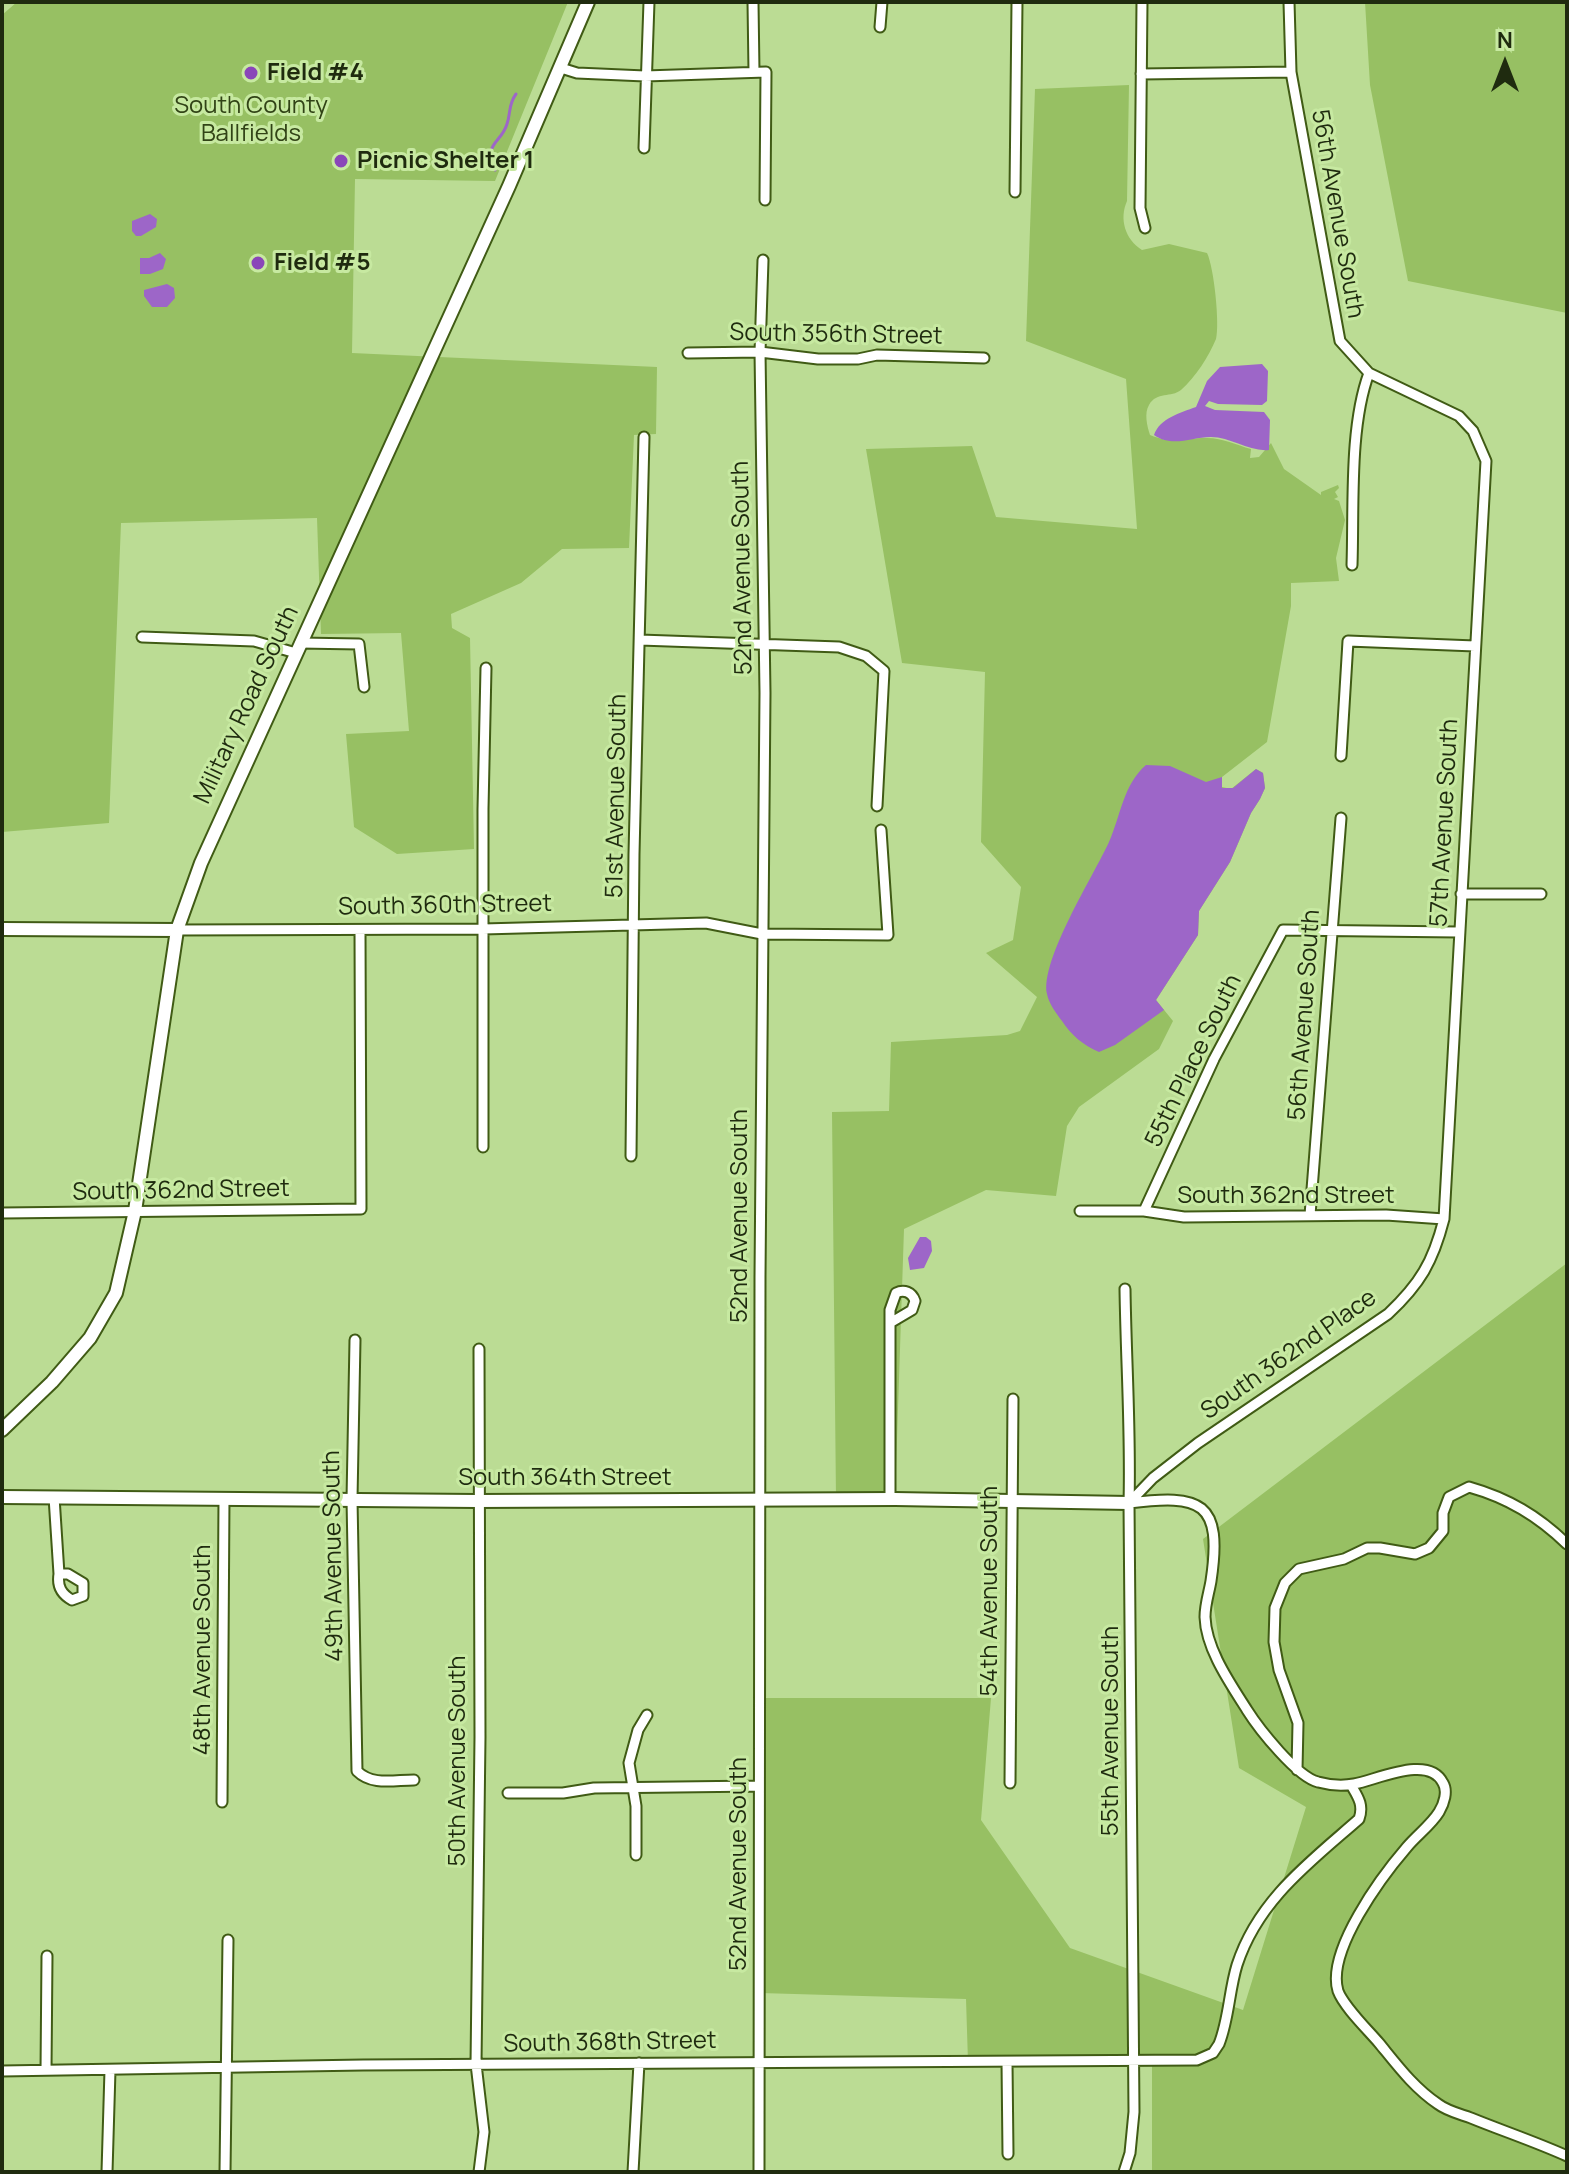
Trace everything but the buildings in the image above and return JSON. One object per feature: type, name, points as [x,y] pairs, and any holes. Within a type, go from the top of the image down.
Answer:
[{"type":"main road","name":"Military Road South","points":[[2,1430],[52,1382],[106,1314],[119,1282],[135,1211],[177,930],[218,821],[561,68],[588,2]]},
{"type":"main road","name":"South 360th Street","points":[[2,929],[177,930]]},
{"type":"main road","name":"South 364th Street","points":[[2,1497],[477,1501],[890,1499],[1129,1503]]},
{"type":"street","points":[[644,148],[649,2]]},
{"type":"street","points":[[753,2],[754,72]]},
{"type":"street","points":[[880,27],[882,2]]},
{"type":"street","points":[[1015,192],[1017,2]]},
{"type":"street","points":[[1142,2],[1140,208],[1145,228]]},
{"type":"street","name":"56th Avenue South","points":[[1289,2],[1291,72],[1338,332],[1347,351],[1369,373]]},
{"type":"street","points":[[561,68],[577,73],[645,76],[766,72],[765,200]]},
{"type":"street","points":[[1141,74],[1291,72]]},
{"type":"street","name":"52nd Avenue South","points":[[759,2172],[764,643],[760,352],[763,260]]},
{"type":"street","name":"South 356th Street","points":[[688,353],[760,352],[818,359],[858,359],[877,355],[984,358]]},
{"type":"street","points":[[1352,565],[1357,433],[1362,393],[1369,373]]},
{"type":"street","name":"57th Avenue South","points":[[1369,373],[1459,416],[1473,431],[1486,461],[1444,1219]]},
{"type":"street","name":"51st Avenue South","points":[[631,1156],[634,854],[644,437]]},
{"type":"street","points":[[142,637],[254,641],[298,648],[359,644],[364,687]]},
{"type":"street","points":[[640,640],[839,647],[866,656],[884,671],[877,806]]},
{"type":"street","points":[[1341,756],[1348,641],[1475,646]]},
{"type":"street","points":[[483,1147],[486,668]]},
{"type":"street","name":"56th Avenue South","points":[[1310,1215],[1341,818]]},
{"type":"street","name":"South 360th Street","points":[[177,930],[483,929],[706,923],[762,934],[888,935],[881,830]]},
{"type":"street","points":[[1461,894],[1541,894]]},
{"type":"street","name":"South 362nd Street","points":[[2,1213],[361,1209],[360,930]]},
{"type":"street","name":"55th Place South","points":[[1144,1211],[1214,1059],[1283,930],[1332,930]]},
{"type":"street","points":[[1332,930],[1458,932]]},
{"type":"street","name":"South 362nd Street","points":[[1080,1211],[1144,1211],[1184,1217],[1386,1215],[1444,1219]]},
{"type":"street","name":"South 362nd Place","points":[[1129,1503],[1153,1478],[1198,1443],[1388,1314],[1409,1294],[1434,1256],[1444,1219]]},
{"type":"street","name":"55th Avenue South","points":[[1124,2172],[1133,2129],[1131,1444],[1126,1399],[1125,1289]]},
{"type":"street","points":[[890,1323],[890,1499]]},
{"type":"street","name":"49th Avenue South","points":[[355,1340],[352,1499],[357,1771],[372,1781],[414,1780]]},
{"type":"street","name":"50th Avenue South","points":[[479,1349],[480,1750],[476,2064],[484,2132],[479,2172]]},
{"type":"street","name":"54th Avenue South","points":[[1010,1783],[1013,1399]]},
{"type":"street","points":[[1297,1770],[1298,1723],[1279,1670],[1274,1630],[1277,1599],[1299,1569],[1344,1559],[1367,1548],[1415,1554],[1429,1548],[1443,1531],[1443,1513],[1449,1497],[1469,1487],[1526,1510],[1547,1524],[1567,1544]]},
{"type":"street","points":[[54,1497],[59,1574]]},
{"type":"street","points":[[1129,1503],[1175,1498],[1196,1504],[1208,1515],[1214,1545],[1205,1614],[1208,1633],[1227,1676],[1252,1718],[1297,1770],[1314,1782],[1351,1785],[1418,1768],[1436,1774],[1443,1782],[1445,1791],[1439,1812],[1390,1869],[1349,1934],[1338,1968],[1339,1994],[1411,2082],[1440,2106],[1567,2156]]},
{"type":"street","name":"48th Avenue South","points":[[222,1802],[224,1499]]},
{"type":"street","points":[[636,1855],[635,1788],[629,1763],[638,1730],[647,1715]]},
{"type":"street","name":"South 368th Street","points":[[2,2071],[761,2061],[1197,2060],[1215,2050],[1222,2036],[1239,1960],[1261,1914],[1298,1872],[1359,1819],[1362,1811],[1360,1799],[1351,1785]]},
{"type":"street","points":[[508,1793],[759,1786]]},
{"type":"street","points":[[225,2172],[228,1940]]},
{"type":"street","points":[[46,2070],[47,1956]]},
{"type":"street","points":[[1007,2062],[1008,2154]]},
{"type":"street","points":[[633,2172],[639,2063]]},
{"type":"street","points":[[107,2172],[110,2070]]},
{"type":"green space","name":"South County Ballfields","points":[[17,2],[568,2],[495,181],[355,179],[352,353],[657,367],[656,434],[634,435],[629,548],[562,549],[521,583],[451,614],[452,628],[470,638],[474,849],[397,854],[354,827],[346,734],[409,731],[401,633],[321,634],[317,518],[121,523],[109,823],[2,832],[2,15]]},
{"type":"green space","points":[[1365,2],[1567,2],[1567,313],[1408,281],[1370,85]]},
{"type":"green space","points":[[1129,85],[1125,228],[1131,240],[1142,250],[1169,244],[1207,253],[1217,309],[1216,339],[1201,366],[1181,390],[1156,398],[1147,408],[1150,435],[1172,440],[1219,439],[1251,449],[1250,458],[1259,457],[1271,443],[1284,469],[1321,495],[1321,492],[1338,485],[1335,492],[1338,497],[1334,499],[1339,501],[1345,520],[1336,558],[1339,581],[1291,583],[1291,606],[1267,742],[1222,777],[1222,787],[1231,789],[1256,769],[1263,773],[1265,788],[1230,862],[1199,911],[1198,935],[1156,1000],[1173,1021],[1159,1049],[1079,1107],[1067,1126],[1056,1196],[986,1190],[904,1229],[895,1499],[836,1499],[832,1112],[889,1111],[891,1042],[1007,1035],[1020,1031],[1037,997],[986,953],[1013,940],[1021,887],[981,842],[985,672],[902,663],[866,449],[972,446],[996,517],[1137,529],[1126,379],[1026,341],[1035,89]]},
{"type":"green space","points":[[1567,1263],[1567,2172],[1152,2172],[1152,2061],[968,2062],[966,1999],[760,1993],[759,1698],[991,1698],[981,1820],[1070,1948],[1243,2010],[1306,1807],[1239,1768],[1203,1539]]},
{"type":"shaded area","points":[[150,214],[157,219],[156,227],[136,236],[132,231],[132,221]]},
{"type":"shaded area","points":[[160,253],[166,259],[163,269],[140,274],[140,258]]},
{"type":"shaded area","points":[[167,284],[174,288],[175,298],[167,307],[152,307],[144,296],[144,290]]},
{"type":"shaded area","points":[[1262,364],[1268,371],[1267,401],[1262,405],[1209,401],[1205,406],[1215,410],[1264,412],[1270,420],[1269,450],[1254,449],[1218,438],[1168,441],[1154,435],[1166,420],[1196,407],[1207,381],[1220,367]]},
{"type":"shaded area","points":[[1146,765],[1170,766],[1206,782],[1222,777],[1222,788],[1233,788],[1256,769],[1263,773],[1265,788],[1230,862],[1199,911],[1198,935],[1156,1000],[1164,1010],[1115,1045],[1099,1052],[1078,1039],[1057,1015],[1048,998],[1047,979],[1060,940],[1109,842],[1127,791]]},
{"type":"shaded area","points":[[920,1237],[931,1241],[932,1251],[924,1268],[910,1270],[908,1258]]},
{"type":"waterway","points":[[495,170],[492,148],[504,131],[516,94]]},
{"type":"place","name":"Field #4","points":[[251,73]]},
{"type":"place","name":"Picnic Shelter 1","points":[[341,161]]},
{"type":"place","name":"Field #5","points":[[258,263]]}]
